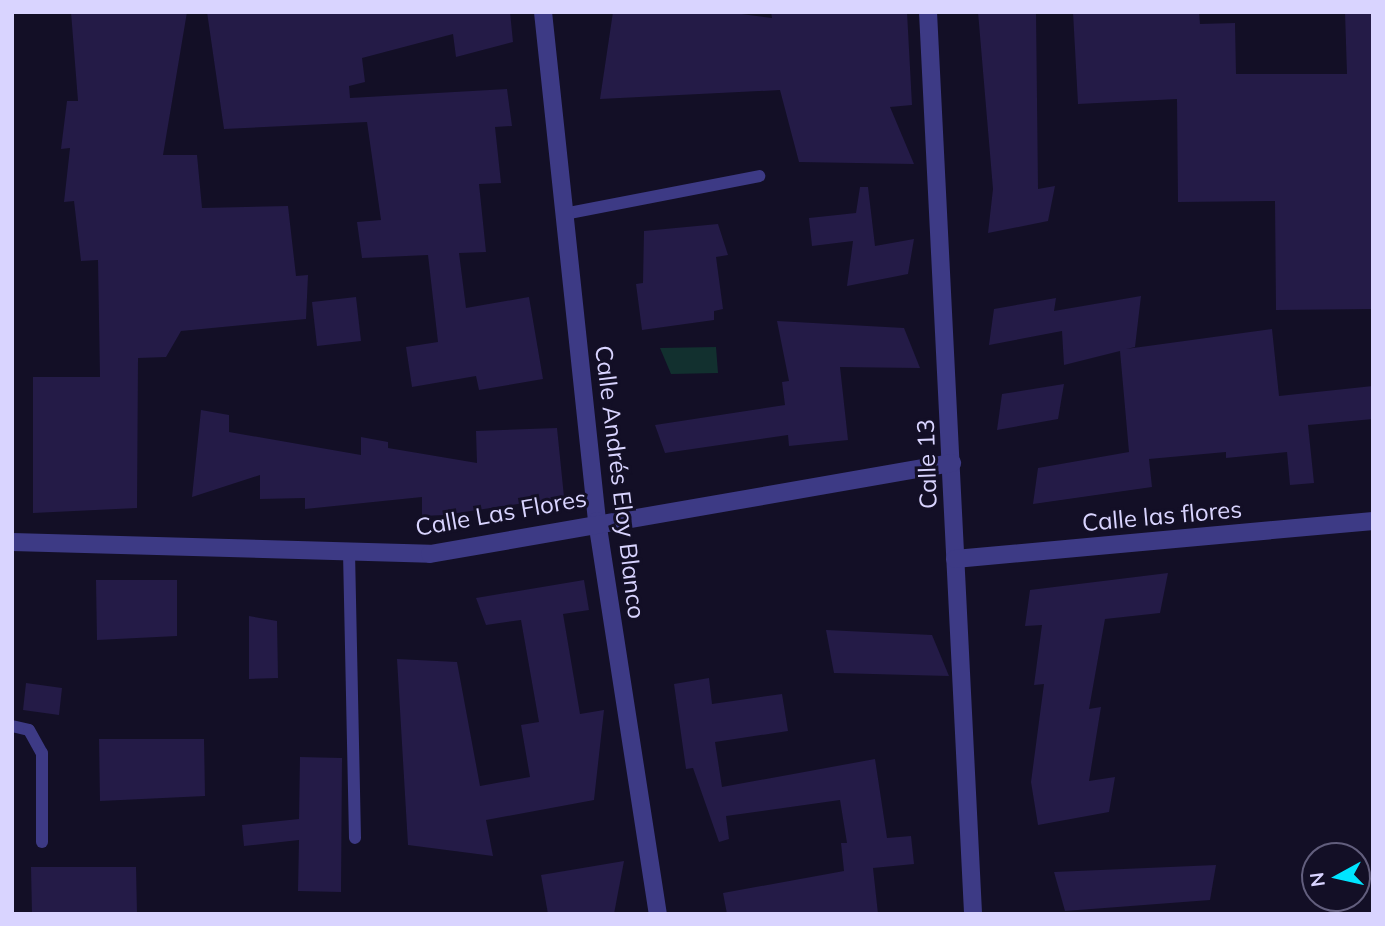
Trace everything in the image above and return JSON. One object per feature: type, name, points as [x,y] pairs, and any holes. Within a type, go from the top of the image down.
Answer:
[{"type":"street","name":"Calle Andrés Eloy Blanco","points":[[543,12],[597,521],[658,914]]},
{"type":"street","name":"Calle 13","points":[[928,12],[973,914]]},
{"type":"street","name":"Calle Las Flores","points":[[12,542],[429,554],[597,521],[952,463]]},
{"type":"street","name":"Calle las flores","points":[[955,559],[1373,521]]},
{"type":"lane","points":[[564,214],[760,176]]},
{"type":"lane","points":[[349,552],[355,838]]},
{"type":"lane","points":[[12,726],[29,730],[42,753],[42,842]]},
{"type":"green space","points":[[716,347],[718,373],[671,374],[660,348]]},
{"type":"building","points":[[71,12],[187,12],[163,155],[197,155],[202,208],[288,206],[296,276],[308,275],[306,319],[181,331],[166,357],[138,358],[137,508],[33,513],[33,377],[100,377],[98,260],[81,261],[74,201],[64,202],[70,148],[61,149],[67,101],[78,101]]},
{"type":"building","points":[[207,12],[510,12],[513,42],[456,57],[453,34],[362,58],[365,82],[349,86],[350,98],[507,89],[512,126],[495,127],[501,183],[479,184],[486,252],[459,253],[466,308],[529,297],[543,379],[479,390],[476,376],[412,387],[406,347],[438,342],[428,255],[362,258],[357,222],[381,220],[367,122],[224,129]]},
{"type":"building","points":[[613,12],[727,12],[772,18],[771,12],[907,12],[912,105],[890,107],[914,164],[799,162],[780,90],[600,99]]},
{"type":"building","points":[[978,12],[1036,12],[1038,189],[1055,186],[1048,221],[988,233],[993,189]]},
{"type":"building","points":[[1073,12],[1199,12],[1200,24],[1235,23],[1236,74],[1347,74],[1345,12],[1373,12],[1373,309],[1276,310],[1275,201],[1178,202],[1177,99],[1078,104]]},
{"type":"building","points":[[860,187],[868,187],[875,246],[914,239],[908,274],[847,286],[853,241],[812,246],[809,218],[856,213]]},
{"type":"building","points":[[718,224],[728,255],[716,257],[723,309],[714,311],[714,320],[642,330],[636,284],[643,283],[644,231]]},
{"type":"building","points":[[1141,296],[1135,347],[1126,349],[1272,329],[1279,396],[1373,386],[1373,419],[1308,425],[1314,483],[1290,485],[1287,452],[1226,458],[1226,452],[1149,459],[1152,487],[1033,504],[1038,468],[1129,452],[1120,351],[1064,365],[1062,331],[989,345],[994,309],[1056,298],[1054,311]]},
{"type":"building","points":[[356,297],[361,341],[317,346],[312,302]]},
{"type":"building","points":[[777,321],[904,328],[920,368],[840,367],[848,440],[789,446],[788,435],[665,453],[655,425],[785,405],[782,382],[789,381]]},
{"type":"building","points":[[1064,384],[1058,419],[997,430],[1002,394]]},
{"type":"building","points":[[201,410],[229,415],[229,432],[361,455],[361,437],[388,442],[388,448],[477,463],[476,431],[557,428],[564,497],[444,515],[422,516],[422,497],[305,509],[305,498],[260,499],[260,475],[192,497]]},
{"type":"building","points":[[1168,573],[1160,613],[1105,619],[1089,709],[1101,707],[1089,781],[1115,777],[1109,812],[1038,825],[1031,782],[1044,684],[1034,685],[1042,625],[1025,626],[1030,590]]},
{"type":"building","points":[[96,580],[177,580],[177,636],[97,640]]},
{"type":"building","points":[[584,580],[589,610],[563,614],[580,714],[604,710],[594,800],[486,820],[493,856],[408,845],[397,659],[457,662],[480,786],[530,777],[521,725],[539,722],[521,620],[486,625],[476,598]]},
{"type":"building","points":[[249,616],[277,621],[278,678],[249,679]]},
{"type":"building","points":[[826,630],[932,635],[949,676],[834,673]]},
{"type":"building","points":[[709,678],[712,704],[782,694],[788,731],[715,742],[722,787],[875,759],[887,838],[911,836],[914,864],[873,868],[878,914],[727,914],[723,893],[844,871],[841,843],[847,843],[840,800],[726,816],[729,839],[719,842],[693,768],[686,769],[674,684]]},
{"type":"building","points":[[26,683],[62,688],[59,715],[23,710]]},
{"type":"building","points":[[99,739],[204,739],[205,796],[100,801]]},
{"type":"building","points":[[300,757],[342,758],[341,892],[298,891],[299,840],[244,846],[242,825],[299,819]]},
{"type":"building","points":[[624,861],[614,914],[548,914],[541,875]]},
{"type":"building","points":[[1216,865],[1210,900],[1065,911],[1054,872]]},
{"type":"building","points":[[31,867],[136,867],[137,914],[32,914]]}]
